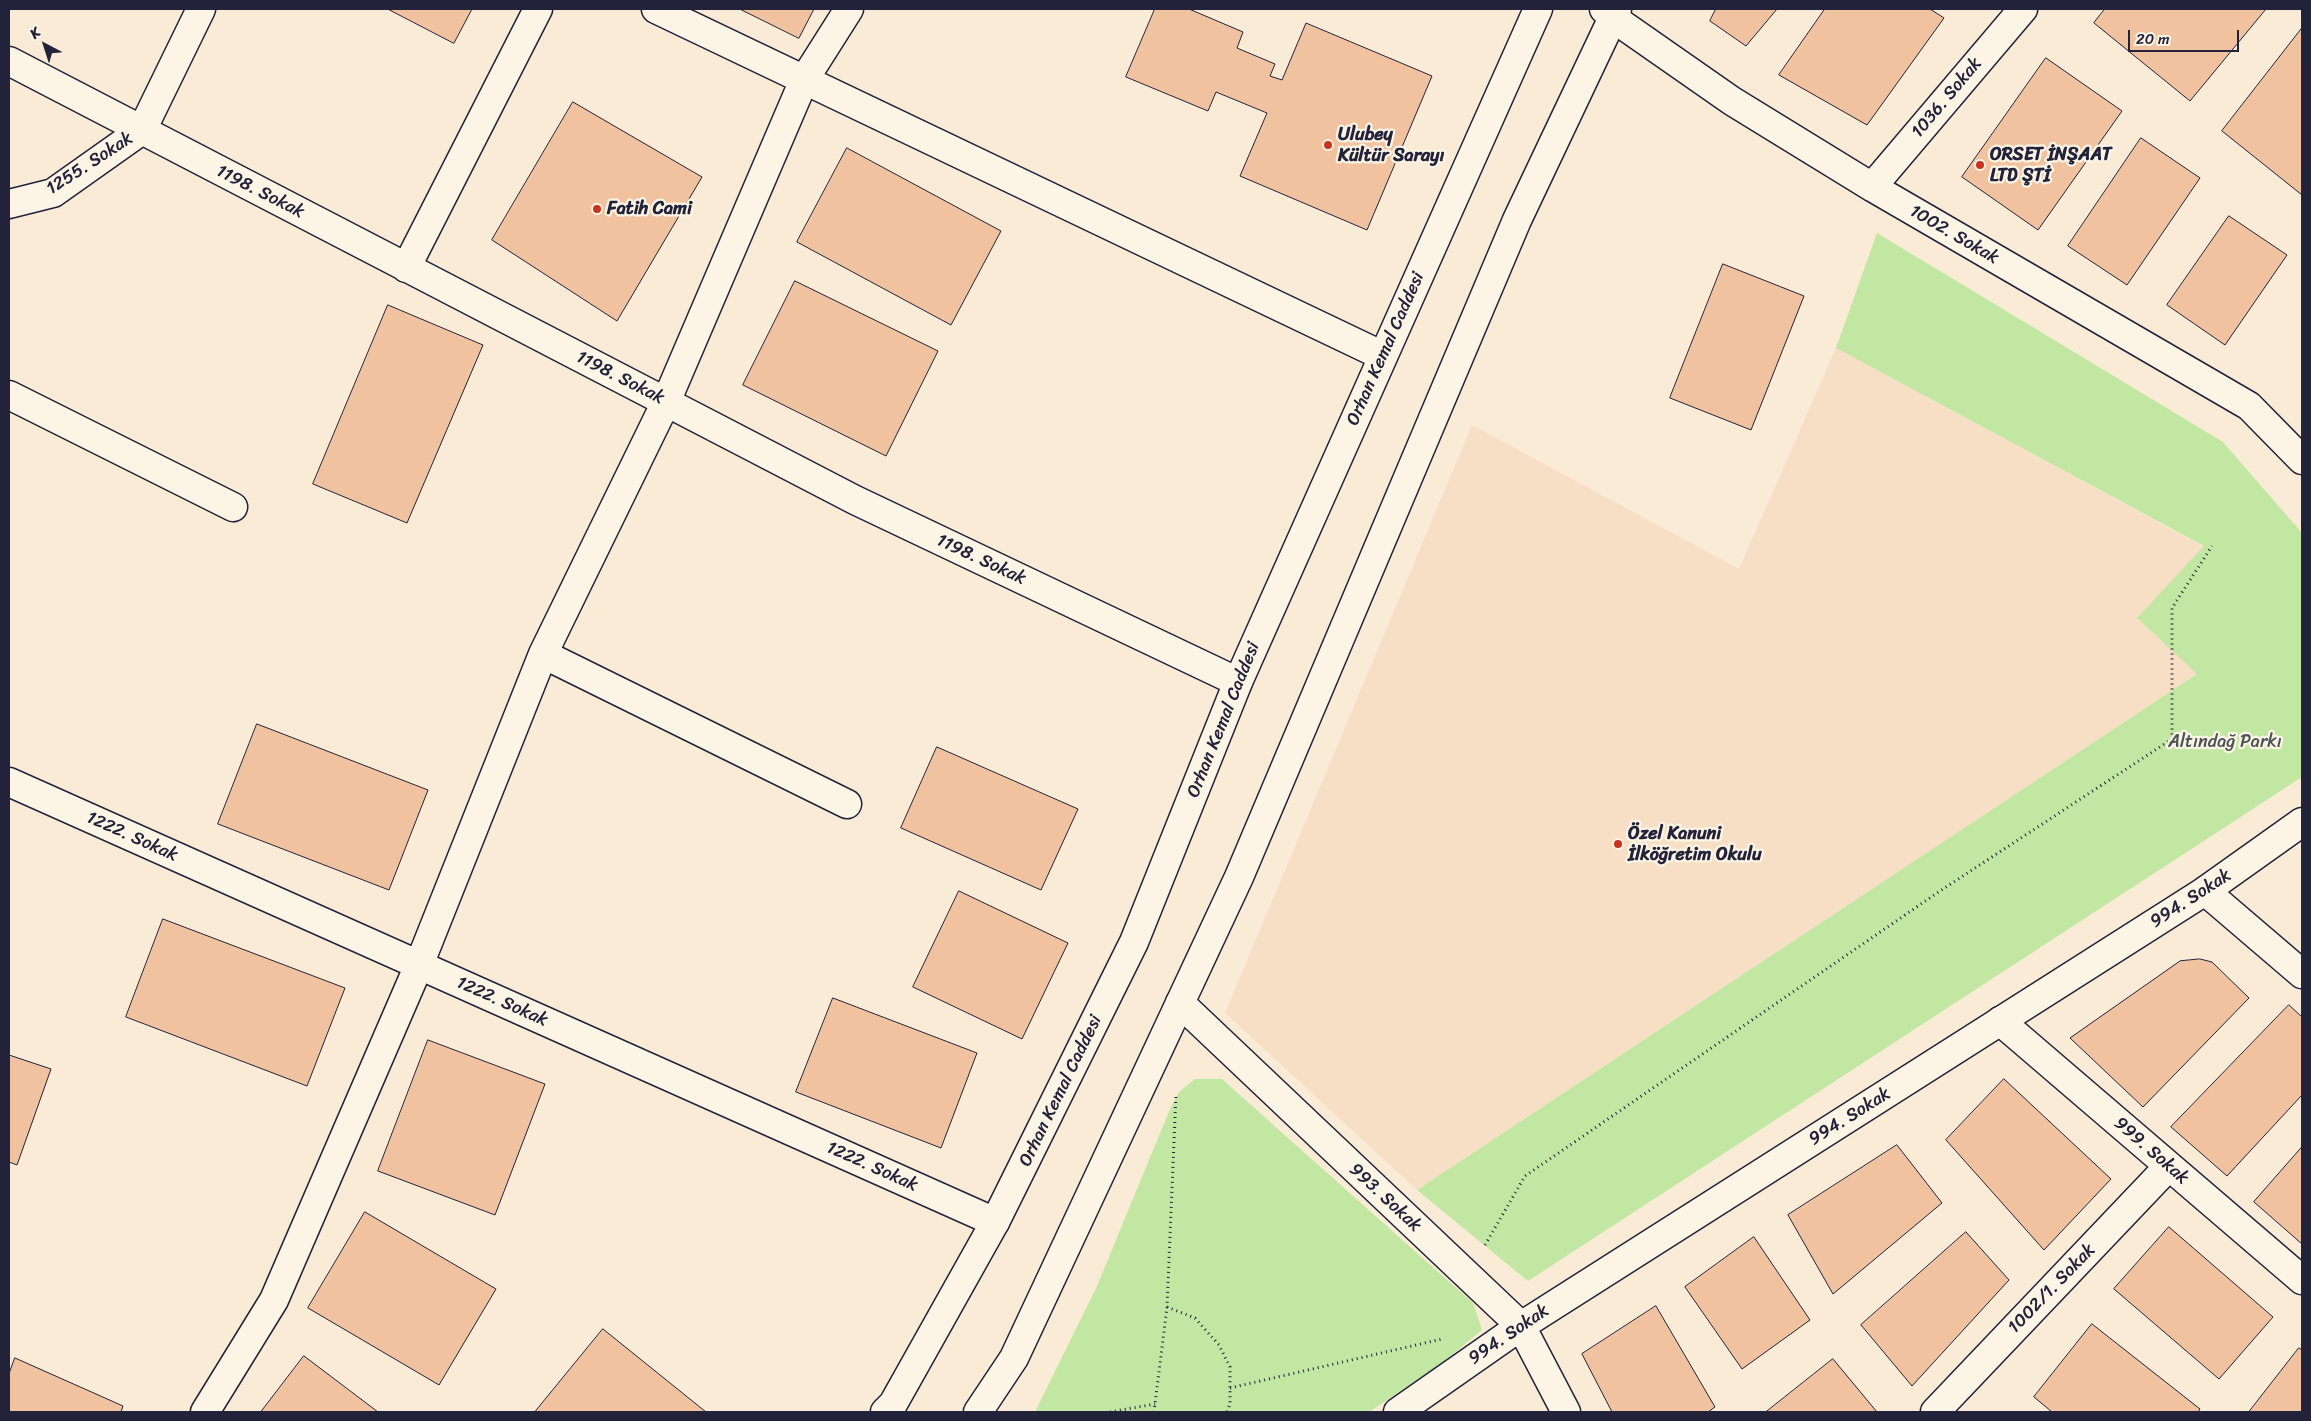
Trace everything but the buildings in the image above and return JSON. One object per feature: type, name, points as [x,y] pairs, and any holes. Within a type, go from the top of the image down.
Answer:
[{"type":"street","points":[[142,130],[201,9]]},
{"type":"street","points":[[406,268],[538,9]]},
{"type":"street","points":[[656,9],[1383,356]]},
{"type":"street","points":[[205,1412],[274,1300],[419,965],[543,654],[666,402],[804,80],[849,9]]},
{"type":"street","name":"Orhan Kemal Caddesi","points":[[896,1410],[995,1222],[1134,942],[1238,682],[1538,9]]},
{"type":"street","name":"1036. Sokak","points":[[1872,187],[2023,9]]},
{"type":"street","points":[[978,1412],[1014,1358],[1238,877],[1517,220],[1611,12]]},
{"type":"street","name":"1002. Sokak","points":[[1611,12],[1732,101],[1872,187],[2249,406],[2302,460]]},
{"type":"street","name":"1198. Sokak","points":[[9,61],[855,500],[1238,682]]},
{"type":"street","name":"1255. Sokak","points":[[9,204],[53,193],[142,130]]},
{"type":"street","points":[[9,395],[233,507]]},
{"type":"street","points":[[543,654],[848,804]]},
{"type":"street","name":"1222. Sokak","points":[[9,782],[995,1222]]},
{"type":"street","name":"994. Sokak","points":[[1398,1412],[1521,1326],[2205,891],[2302,822]]},
{"type":"street","points":[[2205,891],[2302,974]]},
{"type":"street","name":"993. Sokak","points":[[1180,1003],[1521,1326],[1566,1412]]},
{"type":"street","name":"999. Sokak","points":[[2000,1021],[2302,1280]]},
{"type":"street","name":"1002/1. Sokak","points":[[1935,1412],[2169,1166]]},
{"type":"path","points":[[1484,1245],[1525,1176],[1937,893],[2172,739],[2172,608],[2212,546]]},
{"type":"path","points":[[1154,1412],[1167,1307],[1176,1091]]},
{"type":"path","points":[[1167,1307],[1194,1318],[1219,1345],[1230,1367],[1230,1404],[1227,1412]]},
{"type":"path","points":[[1230,1388],[1443,1339]]},
{"type":"path","points":[[1110,1412],[1155,1404]]},
{"type":"shaded area","name":"Özel Kanuni İlköğretim Okulu","points":[[1836,348],[2204,547],[2197,674],[1417,1190],[1225,1013],[1472,425],[1739,569]]},
{"type":"green space","name":"Altındağ Parkı","points":[[1877,233],[2223,442],[2302,533],[2302,777],[1528,1281],[1417,1190],[2197,674],[2137,618],[2204,546],[1836,348]]},
{"type":"green space","points":[[1195,1079],[1222,1079],[1473,1303],[1482,1330],[1441,1364],[1369,1412],[1035,1412],[1097,1286],[1170,1109],[1179,1092]]},
{"type":"place","name":"Ulubey Kültür Sarayı","points":[[1328,145]]},
{"type":"place","name":"ORSET İNŞAAT LTD ŞTİ","points":[[1980,165]]},
{"type":"place","name":"Fatih Cami","points":[[597,209]]},
{"type":"place","name":"Özel Kanuni İlköğretim Okulu","points":[[1618,844]]}]
